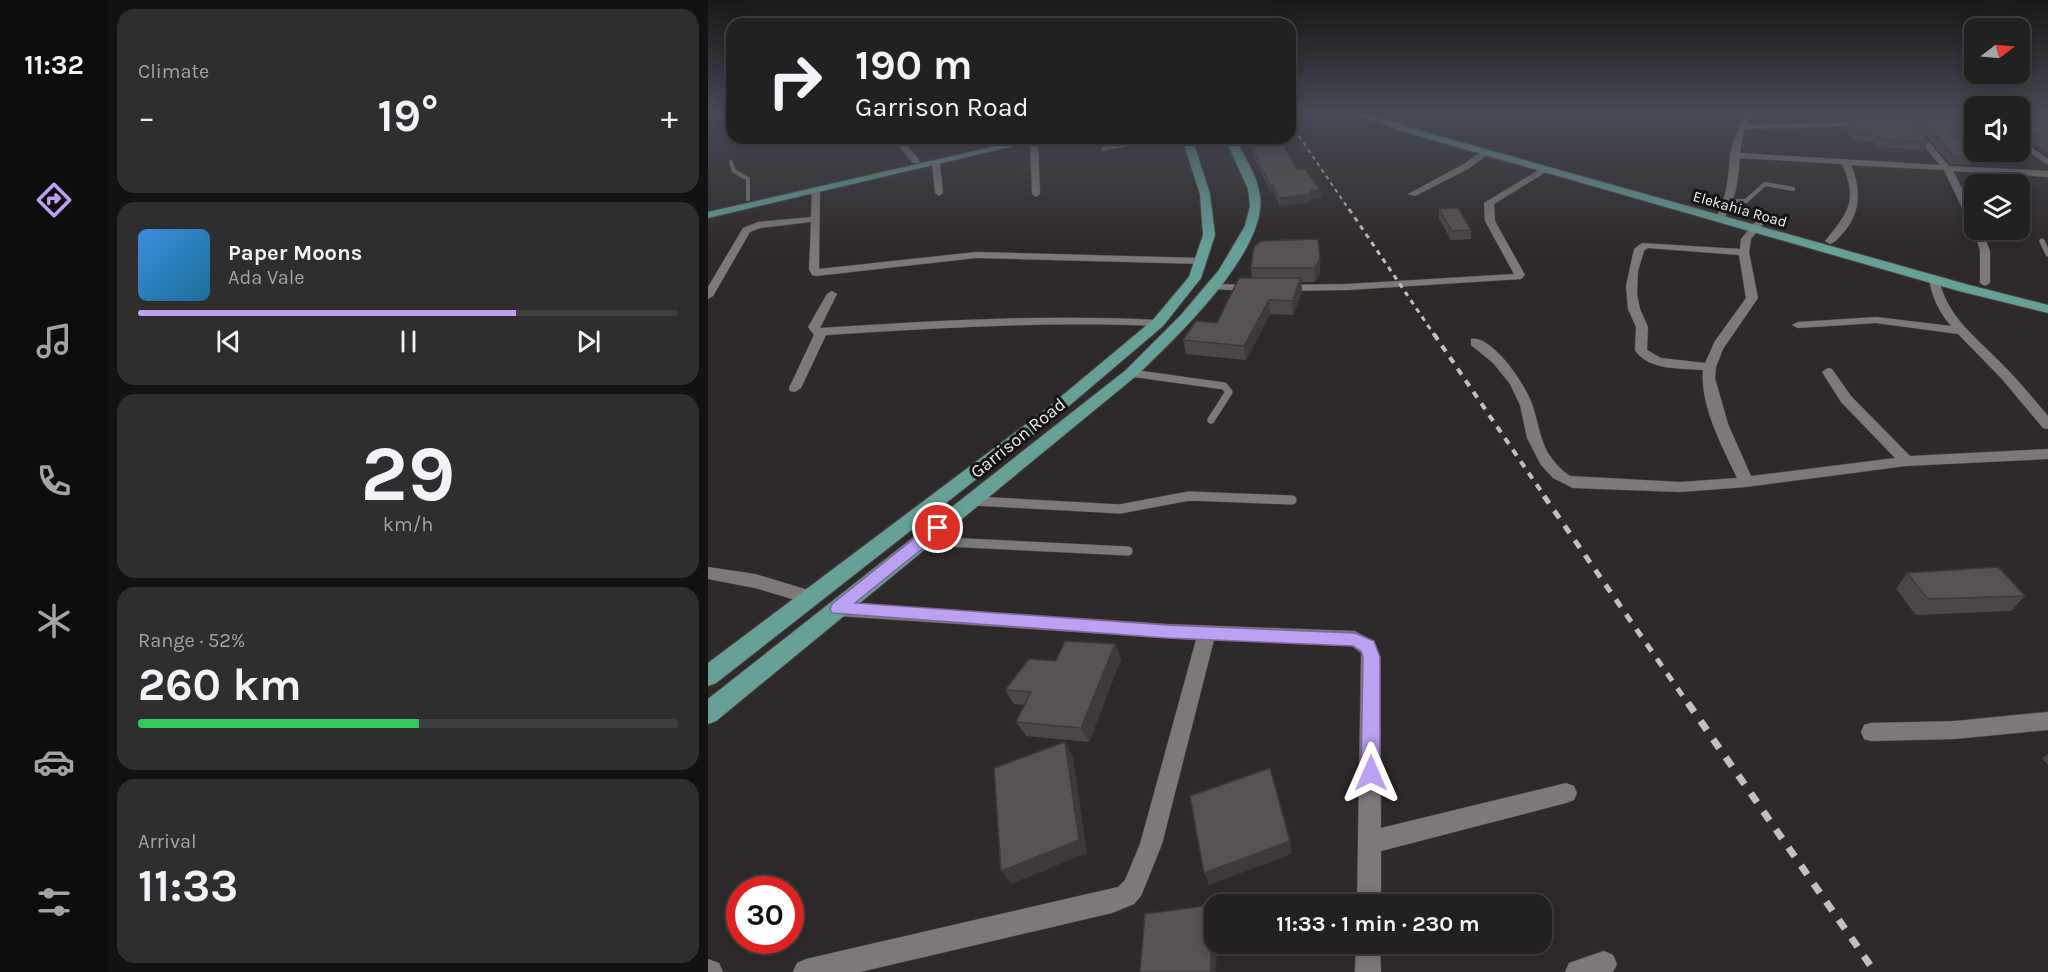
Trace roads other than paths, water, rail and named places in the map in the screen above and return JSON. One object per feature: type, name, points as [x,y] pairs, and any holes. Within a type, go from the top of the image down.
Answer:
[{"type":"main road","points":[[708,208],[926,158]]},
{"type":"main road","points":[[708,215],[956,158]]},
{"type":"main road","name":"Garrison Road","points":[[708,676],[1051,413],[1158,323],[1195,278],[1209,235],[1208,213],[1194,158]]},
{"type":"main road","name":"Garrison Road","points":[[708,713],[1131,373],[1169,337],[1212,287],[1237,253],[1253,217],[1256,206],[1250,183],[1239,158]]},
{"type":"main road","name":"Elekahia Road","points":[[1509,158],[1725,210]]},
{"type":"main road","name":"Elekahia Road","points":[[1539,158],[1725,210],[1758,225],[1934,279],[2048,309]]},
{"type":"main road","name":"Elekahia Road","points":[[1758,225],[1830,241],[2048,299]]},
{"type":"street","points":[[1036,194],[1037,158]]},
{"type":"street","points":[[1412,194],[1443,179],[1477,158]]},
{"type":"street","points":[[1725,210],[1733,158]]},
{"type":"street","points":[[1796,158],[2048,174]]},
{"type":"street","points":[[1939,158],[1947,168],[1964,202]]},
{"type":"street","points":[[1830,241],[1851,215],[1851,171],[1845,161]]},
{"type":"street","points":[[936,163],[939,193]]},
{"type":"street","points":[[1212,287],[1348,287],[1516,277],[1520,275],[1490,221],[1489,203],[1546,169]]},
{"type":"street","points":[[816,190],[814,219],[817,230],[814,272],[819,274],[976,255],[1201,261]]},
{"type":"street","points":[[708,296],[746,230],[758,225],[814,219]]},
{"type":"street","points":[[1746,482],[1727,440],[1709,383],[1710,367],[1719,344],[1750,304],[1752,298],[1744,252],[1746,239],[1758,225]]},
{"type":"street","points":[[1981,240],[1985,251],[1985,283]]},
{"type":"street","points":[[1710,367],[1651,359],[1642,353],[1639,344],[1642,331],[1635,311],[1632,290],[1634,265],[1639,249],[1646,245],[1744,252]]},
{"type":"street","points":[[1934,279],[1935,290],[1943,308],[1961,331],[1999,367],[2048,424]]},
{"type":"street","points":[[831,294],[814,327],[816,332],[974,321],[1108,320],[1158,323]]},
{"type":"street","points":[[1798,326],[1876,320],[1961,331]]},
{"type":"street","points":[[795,388],[821,333]]},
{"type":"street","points":[[1474,342],[1496,357],[1520,391],[1527,405],[1530,428],[1539,449],[1551,468],[1564,480],[1586,484],[1680,487],[1746,482],[1906,461],[2048,454]]},
{"type":"street","points":[[1828,372],[1846,399],[1906,461]]},
{"type":"street","points":[[708,573],[754,581],[812,598]]},
{"type":"street","points":[[838,609],[1207,633],[1355,639],[1368,646],[1371,657],[1369,894]]},
{"type":"street","points":[[806,972],[832,969],[1126,896],[1136,882],[1151,844],[1207,633]]},
{"type":"street","points":[[1871,732],[1955,730],[2048,721]]},
{"type":"street","points":[[1370,842],[1566,794]]},
{"type":"street","points":[[1368,954],[1368,972]]},
{"type":"street","points":[[1578,972],[1604,964]]},
{"type":"lane","points":[[731,162],[734,171],[748,179],[748,199]]},
{"type":"lane","points":[[1725,210],[1746,201],[1765,184],[1793,189]]},
{"type":"lane","points":[[2042,241],[2048,254]]},
{"type":"lane","points":[[1131,373],[1224,386],[1229,392],[1211,420]]},
{"type":"lane","points":[[971,501],[1120,509],[1190,496],[1292,500]]},
{"type":"lane","points":[[921,541],[1128,550]]},
{"type":"railway","points":[[1314,158],[1350,211]]},
{"type":"railway","points":[[1349,209],[1435,336]]},
{"type":"railway","points":[[1434,334],[1545,497]]},
{"type":"railway","points":[[1544,496],[1689,705]]},
{"type":"railway","points":[[1688,703],[1875,972]]}]
